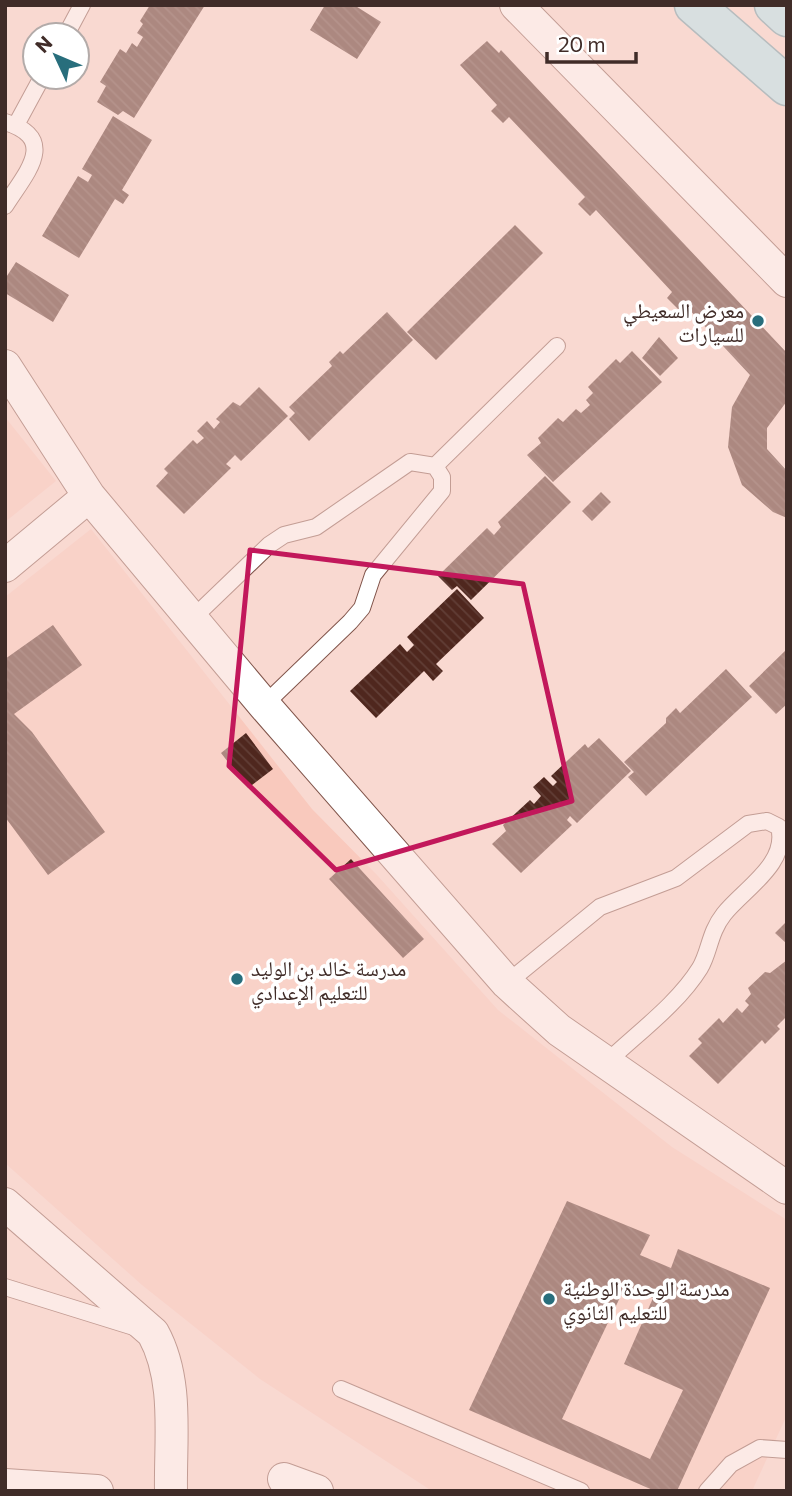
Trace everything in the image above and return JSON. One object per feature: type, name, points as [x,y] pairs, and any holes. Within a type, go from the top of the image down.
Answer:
[{"type":"main road","points":[[694,5],[787,86]]},
{"type":"main road","points":[[774,5],[787,17]]},
{"type":"street","points":[[516,5],[787,281]]},
{"type":"street","points":[[5,366],[89,496],[191,620],[507,984],[559,1030],[605,1064],[787,1188]]},
{"type":"street","points":[[5,566],[89,496]]},
{"type":"street","points":[[5,1204],[153,1333],[165,1354],[170,1387],[171,1491]]},
{"type":"street","points":[[284,1479],[317,1491]]},
{"type":"street","points":[[5,1485],[97,1491]]},
{"type":"lane","points":[[73,21],[82,5]]},
{"type":"lane","points":[[5,206],[36,152],[34,139],[27,130],[10,123],[32,91]]},
{"type":"lane","points":[[435,466],[557,346]]},
{"type":"lane","points":[[191,620],[269,545],[284,535],[316,527],[410,462],[435,466],[442,477],[442,491],[373,575],[362,608],[264,705]]},
{"type":"lane","points":[[507,984],[600,907],[619,897],[676,878],[748,824],[767,821],[783,823],[778,854],[723,915],[708,940],[702,965],[684,988],[605,1064]]},
{"type":"lane","points":[[5,1287],[153,1333]]},
{"type":"lane","points":[[341,1389],[581,1491]]},
{"type":"lane","points":[[707,1491],[732,1464],[760,1448],[787,1450]]},
{"type":"highlighted area","points":[[250,550],[523,584],[572,801],[336,870],[229,766]]},
{"type":"shaded area","points":[[5,417],[56,481],[5,522]]},
{"type":"shaded area","points":[[91,529],[312,809],[377,875],[498,1010],[672,1147],[787,1220],[787,1415],[752,1491],[432,1491],[260,1379],[142,1285],[5,1163],[5,597]]},
{"type":"building","points":[[150,5],[205,5],[134,118],[123,111],[118,115],[97,102],[106,86],[100,82],[120,49],[126,53],[132,43],[137,47],[143,37],[137,33],[143,24],[140,21]]},
{"type":"building","points":[[325,5],[354,5],[381,22],[357,59],[310,30]]},
{"type":"building","points":[[487,41],[499,53],[501,50],[787,353],[787,401],[767,428],[767,449],[787,471],[787,518],[773,512],[742,485],[728,447],[732,407],[750,375],[685,305],[679,310],[667,298],[672,292],[596,210],[590,216],[578,204],[585,197],[509,117],[503,123],[491,111],[497,105],[460,65]]},
{"type":"building","points":[[113,116],[152,140],[122,190],[129,195],[123,204],[115,199],[79,258],[42,236],[78,176],[88,182],[92,175],[82,169]]},
{"type":"building","points":[[515,225],[543,253],[436,360],[407,332]]},
{"type":"building","points":[[16,262],[69,295],[53,322],[5,293],[5,279]]},
{"type":"building","points":[[387,312],[413,340],[309,441],[289,419],[295,413],[289,407],[332,366],[329,362],[340,351],[343,354]]},
{"type":"building","points":[[659,337],[678,358],[660,376],[642,358]]},
{"type":"building","points":[[632,351],[662,382],[553,482],[527,455],[541,443],[538,438],[558,418],[563,422],[576,409],[581,413],[590,405],[586,400],[593,393],[588,387],[616,359],[620,363]]},
{"type":"building","points":[[259,387],[288,416],[241,461],[235,455],[226,464],[231,468],[184,514],[156,486],[168,473],[164,469],[193,440],[197,444],[204,438],[197,431],[207,421],[214,429],[220,422],[216,419],[233,402],[240,406]]},
{"type":"building","points":[[545,476],[571,502],[471,600],[457,586],[452,590],[438,576],[487,528],[494,535],[501,527],[498,522]]},
{"type":"building","points":[[601,492],[611,502],[592,521],[582,511]]},
{"type":"building","points":[[457,589],[484,618],[436,664],[443,671],[433,681],[424,671],[376,718],[350,691],[400,644],[407,652],[414,645],[407,637]]},
{"type":"building","points":[[53,625],[82,665],[14,714],[32,732],[105,832],[48,875],[5,817],[5,659]]},
{"type":"building","points":[[787,649],[787,704],[776,714],[749,686]]},
{"type":"building","points":[[726,669],[752,697],[646,796],[628,777],[634,772],[624,762],[666,723],[666,718],[676,708],[680,713]]},
{"type":"building","points":[[246,733],[273,769],[248,788],[221,753]]},
{"type":"building","points":[[599,738],[631,771],[577,823],[570,816],[567,820],[572,825],[521,873],[492,844],[506,831],[503,825],[530,800],[534,804],[541,796],[533,787],[544,777],[553,786],[557,782],[551,776],[585,744],[588,748]]},
{"type":"building","points":[[351,859],[424,939],[403,958],[329,879]]},
{"type":"building","points":[[787,921],[787,944],[775,933]]},
{"type":"building","points":[[787,960],[787,1016],[777,1026],[780,1029],[765,1044],[762,1040],[718,1084],[689,1056],[702,1043],[698,1039],[719,1018],[723,1023],[737,1008],[742,1013],[749,1005],[745,1001],[751,994],[748,988],[765,972],[770,973]]},
{"type":"building","points":[[567,1201],[650,1235],[640,1255],[671,1268],[678,1249],[770,1288],[677,1491],[655,1491],[469,1410]],"holes":[[[625,1287],[653,1298],[624,1364],[683,1390],[650,1459],[562,1419]]]},
{"type":"place","name":"معرض السعيطي للسيارات","points":[[758,321]]},
{"type":"place","name":"مدرسة خالد بن الوليد للتعليم الإعدادي","points":[[237,979]]},
{"type":"place","name":"مدرسة الوحدة الوطنية للتعليم الثانوي","points":[[549,1299]]}]
